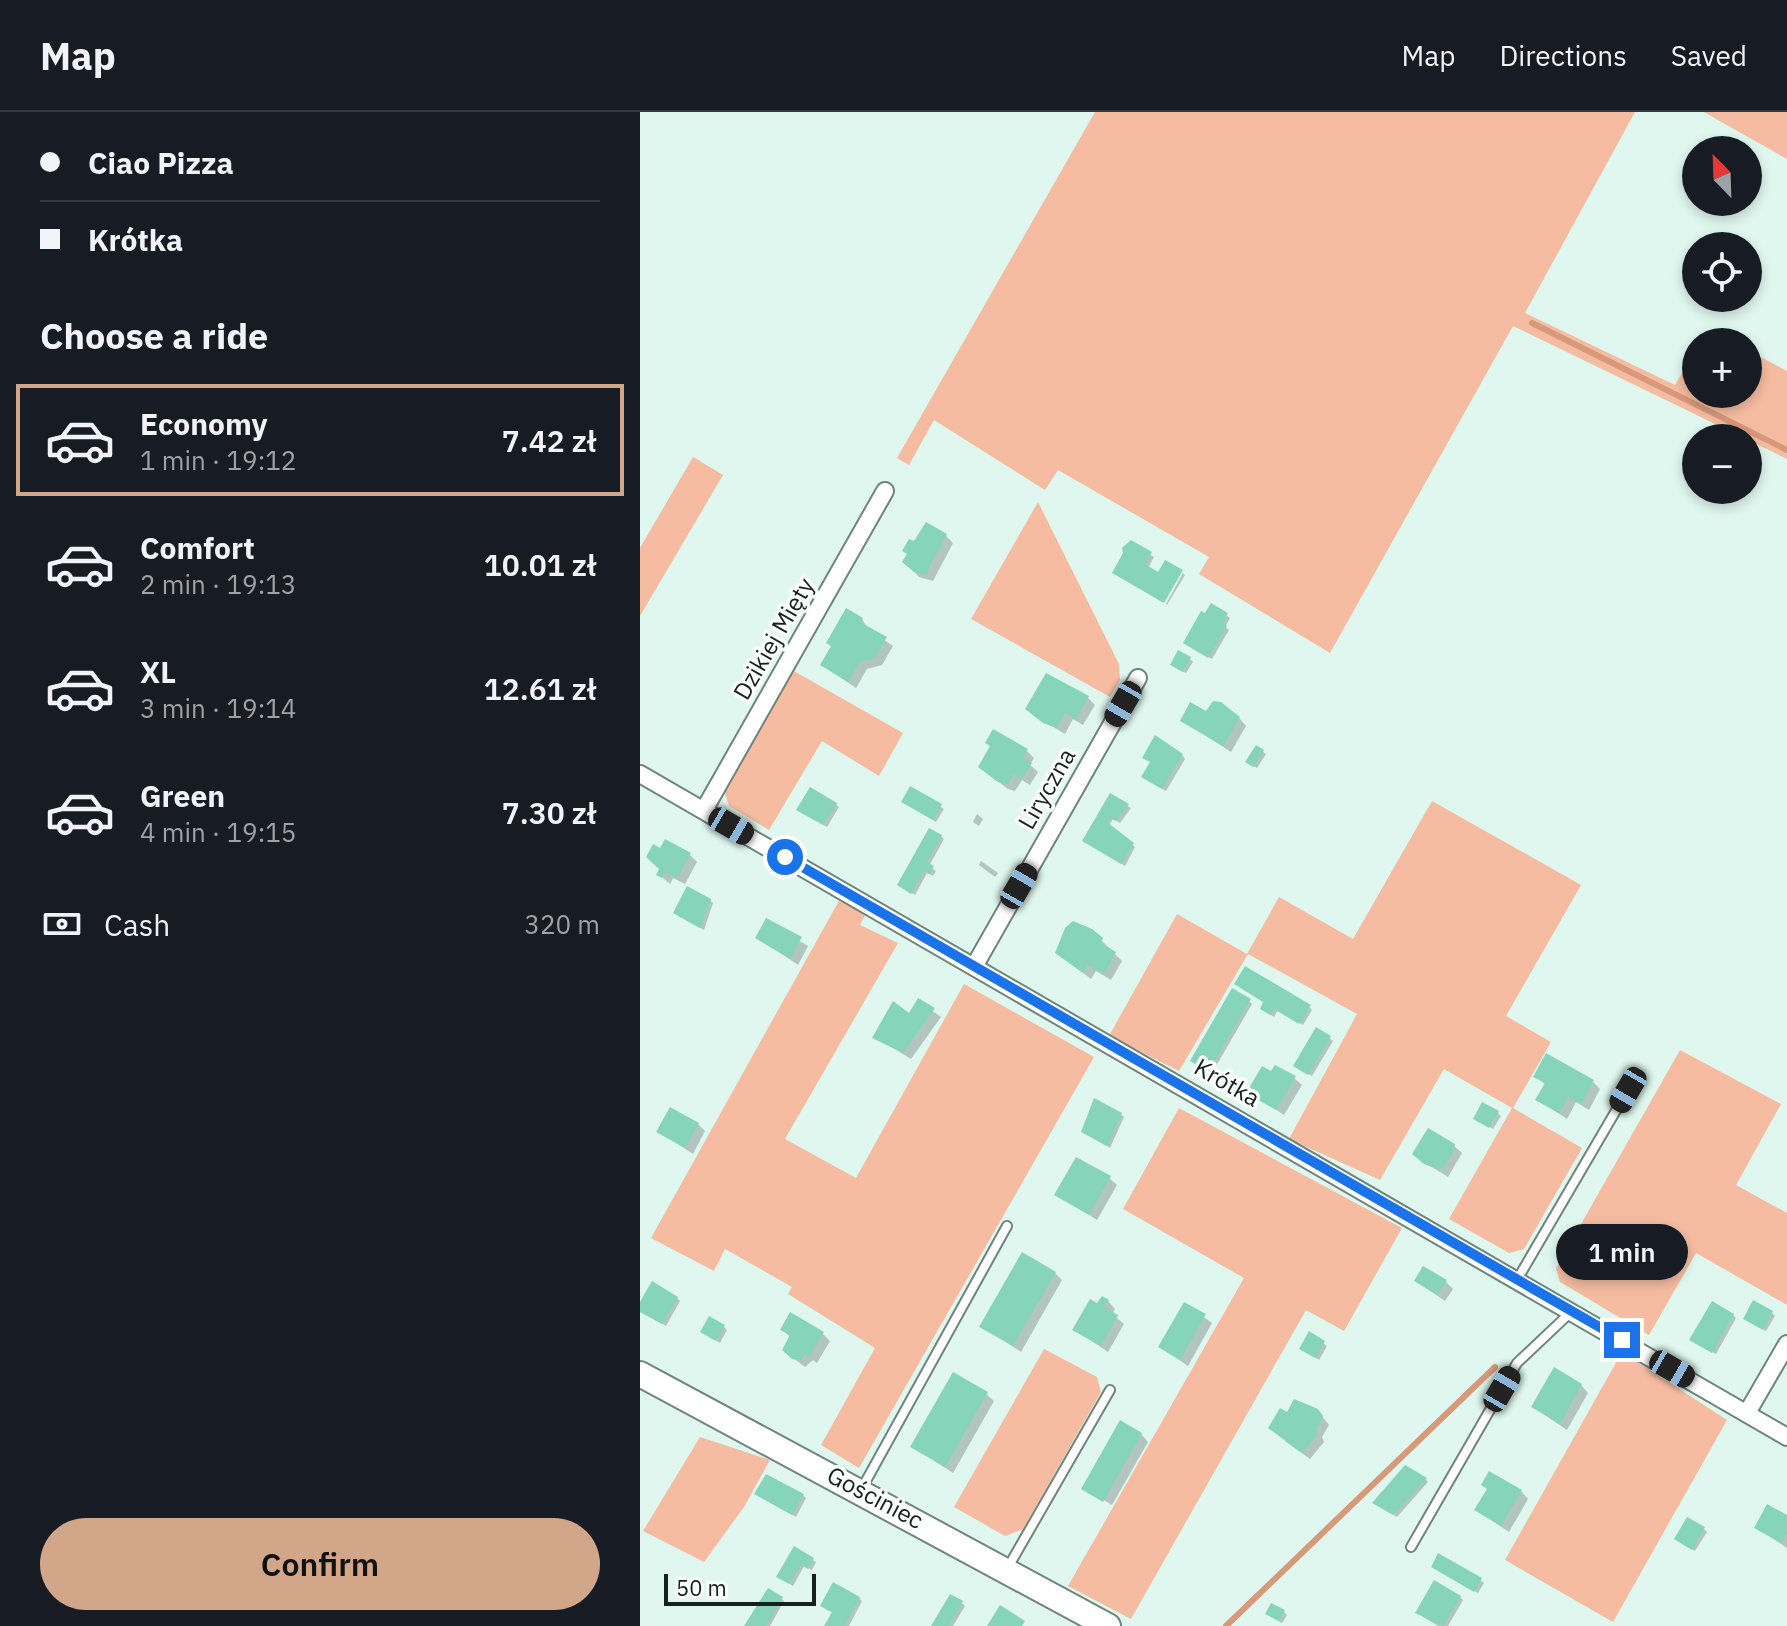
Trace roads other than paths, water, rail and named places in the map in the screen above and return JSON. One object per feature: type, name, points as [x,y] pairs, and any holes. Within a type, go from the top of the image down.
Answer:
[{"type":"street","name":"Dzikiej Mięty","points":[[704,810],[885,491]]},
{"type":"street","name":"Liryczna","points":[[975,965],[1138,678]]},
{"type":"street","name":"Krótka","points":[[640,774],[1787,1437]]},
{"type":"street","points":[[1747,1413],[1787,1344]]},
{"type":"street","name":"Gościniec","points":[[640,1374],[1108,1626]]},
{"type":"lane","points":[[1517,1280],[1628,1090]]},
{"type":"lane","points":[[861,1491],[1007,1226]]},
{"type":"lane","points":[[1411,1547],[1517,1363],[1572,1311]]},
{"type":"lane","points":[[1006,1569],[1110,1390]]},
{"type":"waterway","points":[[1532,323],[1787,450]]},
{"type":"waterway","points":[[1226,1626],[1495,1367]]}]
